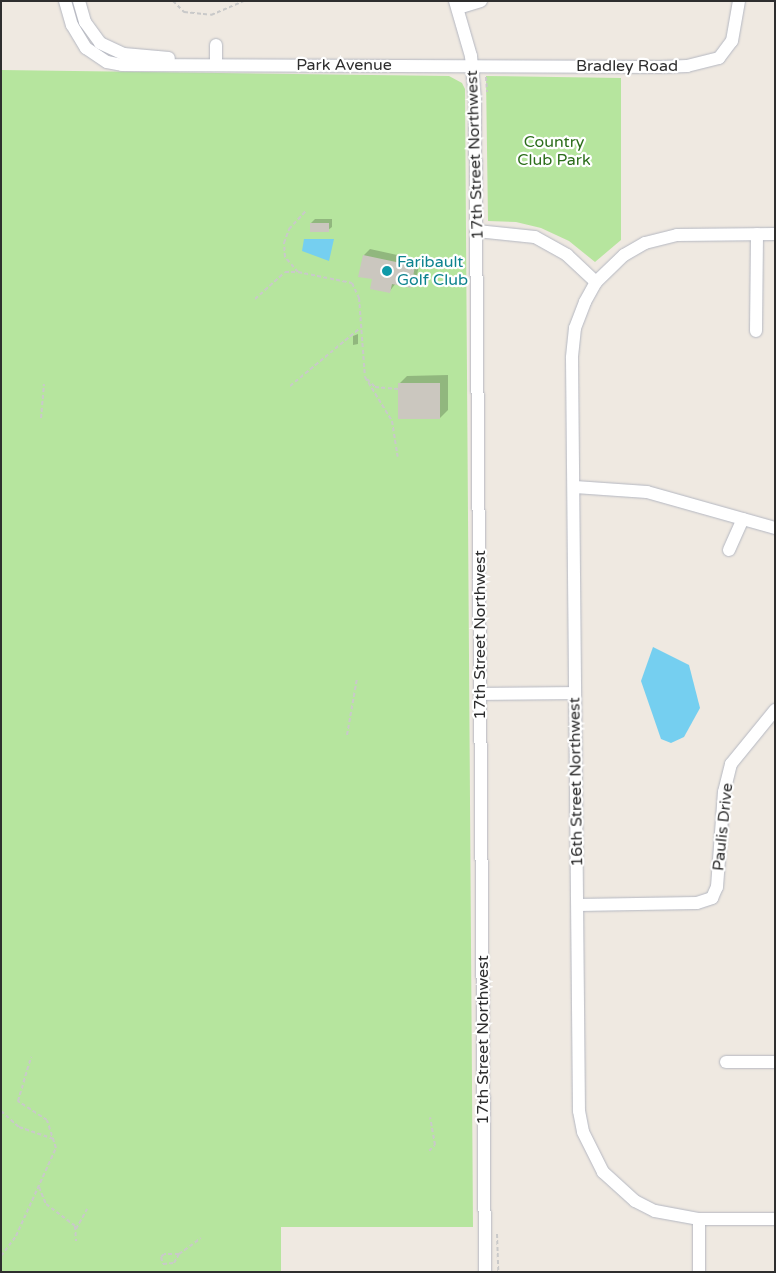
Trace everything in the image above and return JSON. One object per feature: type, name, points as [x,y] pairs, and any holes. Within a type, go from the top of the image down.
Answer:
[{"type":"street","name":"Park Avenue","points":[[65,1],[78,38],[95,57],[107,62],[140,66],[216,64],[472,65]]},
{"type":"street","name":"Park Avenue","points":[[79,1],[92,35],[110,49],[124,54],[216,64]]},
{"type":"street","points":[[457,5],[482,1]]},
{"type":"street","name":"Bradley Road","points":[[472,65],[661,67],[709,62],[727,51],[736,24],[739,1]]},
{"type":"street","name":"17th Street Northwest","points":[[457,5],[472,65],[477,231],[485,1272]]},
{"type":"street","points":[[216,45],[216,64]]},
{"type":"street","points":[[477,231],[535,238],[567,255],[596,282]]},
{"type":"street","name":"16th Street Northwest","points":[[775,234],[684,234],[652,240],[624,255],[596,282],[580,312],[574,338],[574,693],[579,1111],[591,1152],[603,1172],[635,1202],[677,1217],[699,1219],[775,1219]]},
{"type":"street","points":[[756,331],[757,234]]},
{"type":"street","points":[[575,486],[647,492],[775,528]]},
{"type":"street","points":[[729,550],[743,519]]},
{"type":"street","points":[[480,694],[574,693]]},
{"type":"street","name":"Paulis Drive","points":[[578,905],[697,903],[712,898],[717,887],[729,771],[739,752],[775,710]]},
{"type":"street","points":[[726,1062],[775,1062]]},
{"type":"street","points":[[699,1219],[699,1272]]},
{"type":"path","points":[[173,1],[184,12],[211,15],[244,1]]},
{"type":"path","points":[[298,272],[285,256],[284,243],[288,229],[306,211]]},
{"type":"path","points":[[255,299],[280,274],[298,272],[352,283],[359,298],[365,377],[369,387],[389,413],[395,431],[398,457]]},
{"type":"path","points":[[290,386],[360,328]]},
{"type":"path","points":[[365,377],[375,387],[398,389]]},
{"type":"path","points":[[41,418],[44,384]]},
{"type":"path","points":[[395,431],[400,430]]},
{"type":"path","points":[[347,735],[356,678]]},
{"type":"path","points":[[1,1256],[16,1236],[54,1154],[53,1139],[47,1120],[18,1101],[31,1057]]},
{"type":"path","points":[[1,1111],[19,1127],[53,1139]]},
{"type":"path","points":[[429,1151],[435,1145],[430,1117]]},
{"type":"path","points":[[39,1187],[46,1204],[70,1221],[76,1230]]},
{"type":"path","points":[[76,1241],[76,1230],[86,1209]]},
{"type":"path","points":[[179,1254],[164,1254],[161,1257],[163,1264],[174,1263],[179,1254],[201,1238]]},
{"type":"green space","name":"Faribault Golf Club","points":[[1,70],[449,76],[462,83],[465,89],[473,1227],[281,1227],[281,1272],[1,1272]]},
{"type":"green space","name":"Country Club Park","points":[[486,76],[621,78],[621,240],[595,262],[569,241],[541,228],[516,222],[488,221]]},
{"type":"water","points":[[304,239],[334,239],[329,261],[302,251]]},
{"type":"water","points":[[653,647],[689,665],[700,708],[684,737],[671,743],[661,739],[641,681]]},
{"type":"building","points":[[310,223],[329,223],[329,232],[310,232]]},
{"type":"building","name":"Faribault Golf Club","points":[[363,255],[415,266],[411,288],[392,284],[390,293],[370,289],[372,279],[358,277]]},
{"type":"building","points":[[398,383],[440,383],[440,419],[398,419]]},
{"type":"place","name":"Faribault Golf Club","points":[[387,271]]}]
